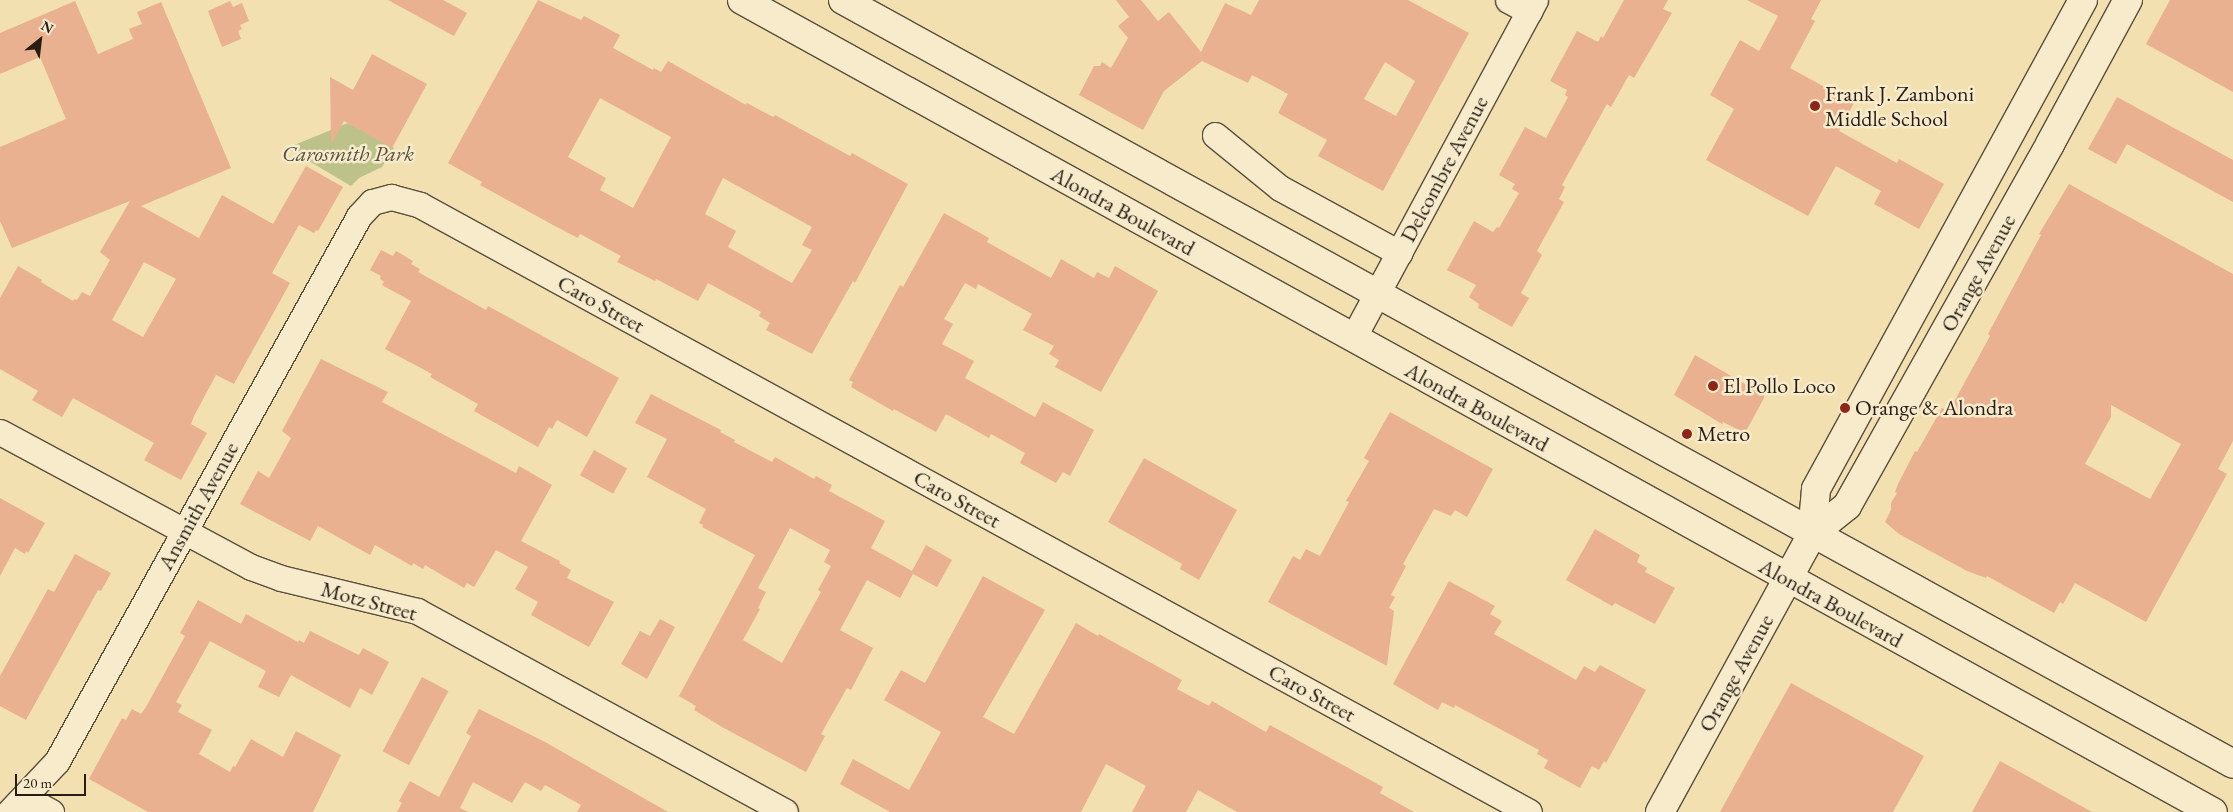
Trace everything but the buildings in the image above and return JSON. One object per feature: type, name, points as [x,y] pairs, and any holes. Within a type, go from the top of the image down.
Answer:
[{"type":"main road","name":"Alondra Boulevard","points":[[742,0],[778,9],[1352,338],[2213,812]]},
{"type":"main road","points":[[843,0],[2233,764]]},
{"type":"main road","name":"Orange Avenue","points":[[1812,534],[1816,489],[2083,0]]},
{"type":"main road","name":"Orange Avenue","points":[[1660,812],[1812,534],[1847,506],[2050,144],[2128,0]]},
{"type":"street","name":"Delcombre Avenue","points":[[1352,338],[1398,253],[1524,4]]},
{"type":"street","points":[[1215,135],[1280,188],[1398,253]]},
{"type":"street","name":"Ansmith Avenue","points":[[16,804],[57,760],[359,216],[372,202],[381,198]]},
{"type":"street","name":"Caro Street","points":[[381,198],[401,198],[420,205],[1529,812]]},
{"type":"street","name":"Motz Street","points":[[0,432],[183,532],[266,573],[417,611],[785,812]]},
{"type":"street","points":[[16,804],[51,812]]},
{"type":"green space","name":"Carosmith Park","points":[[348,123],[394,148],[382,167],[359,178],[351,186],[287,148]]},
{"type":"place","name":"Frank J. Zamboni Middle School","points":[[1815,106]]},
{"type":"place","name":"El Pollo Loco","points":[[1713,386]]},
{"type":"place","name":"Orange & Alondra","points":[[1845,408]]},
{"type":"place","name":"Metro","points":[[1687,434]]}]
